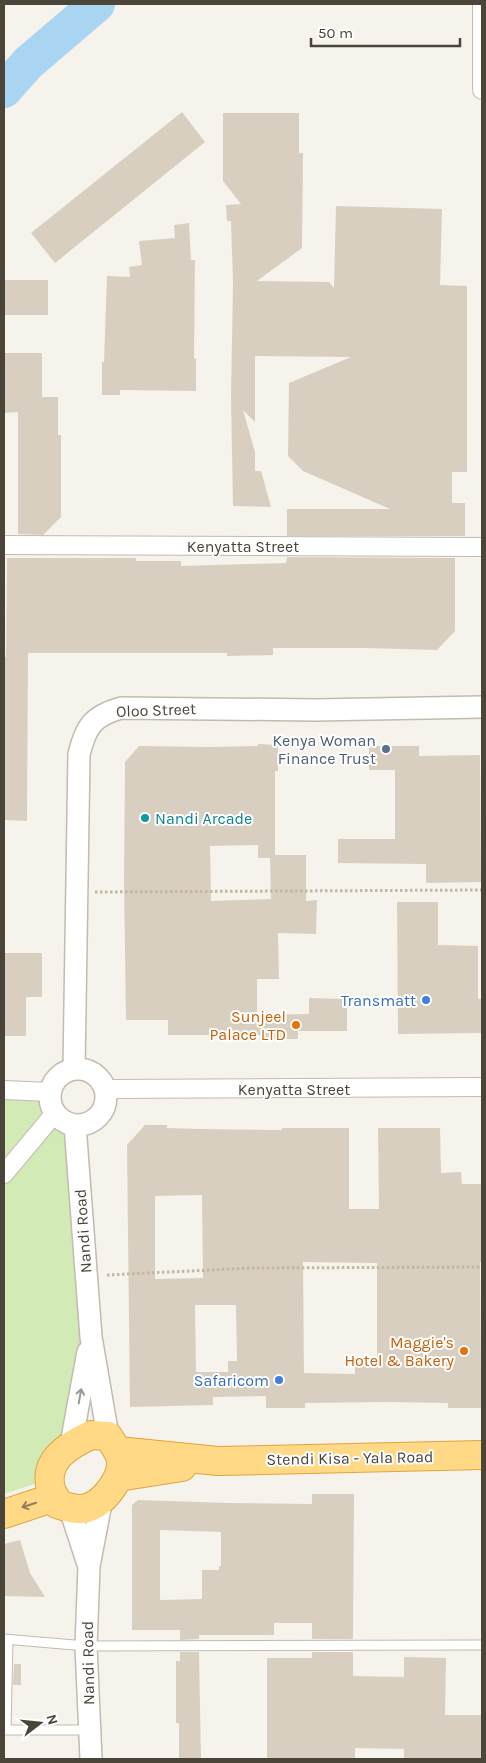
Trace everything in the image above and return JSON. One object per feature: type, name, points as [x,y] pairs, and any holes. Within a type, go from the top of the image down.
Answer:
[{"type":"highway","points":[[4,1495],[58,1495],[88,1508],[110,1488],[121,1462],[113,1444],[91,1435],[71,1444],[52,1464],[58,1495]]},
{"type":"highway","name":"Stendi Kisa - Yala Road","points":[[113,1444],[218,1461],[482,1455]]},
{"type":"highway","name":"Stendi Kisa - Yala Road","points":[[110,1488],[218,1461]]},
{"type":"highway","points":[[4,1514],[58,1495]]},
{"type":"street","points":[[482,4],[482,90]]},
{"type":"street","name":"Kenyatta Street","points":[[4,545],[482,546]]},
{"type":"street","name":"Oloo Street","points":[[74,1068],[79,754],[84,735],[93,721],[107,712],[121,708],[316,710],[482,706]]},
{"type":"street","points":[[74,1068],[82,1068],[96,1075],[105,1089],[106,1098],[104,1107],[99,1115],[92,1121],[75,1125],[67,1123],[55,1113],[50,1092],[58,1076],[74,1068]]},
{"type":"street","name":"Kenyatta Street","points":[[105,1089],[482,1087]]},
{"type":"street","points":[[4,1090],[50,1092]]},
{"type":"street","points":[[4,1174],[55,1113]]},
{"type":"street","name":"Nandi Road","points":[[75,1125],[91,1336],[113,1444]]},
{"type":"street","name":"Nandi Road","points":[[71,1444],[91,1336]]},
{"type":"street","name":"Nandi Road","points":[[90,1759],[86,1646],[89,1566],[110,1488]]},
{"type":"street","name":"Nandi Road","points":[[58,1495],[89,1566]]},
{"type":"lane","points":[[90,1730],[5,1730],[6,1640],[86,1646],[482,1646]]},
{"type":"path","points":[[77,892],[482,890]]},
{"type":"path","points":[[86,1276],[252,1268],[482,1267]]},
{"type":"green space","points":[[4,1094],[46,1096],[49,1108],[54,1116],[73,1129],[87,1338],[68,1443],[47,1480],[4,1494]]},
{"type":"building","points":[[182,112],[205,142],[55,263],[31,233]]},
{"type":"building","points":[[223,113],[299,113],[299,153],[303,153],[302,248],[257,281],[329,282],[334,288],[336,206],[442,209],[440,285],[467,286],[467,472],[452,472],[452,503],[465,503],[465,536],[287,536],[287,509],[390,509],[303,471],[288,456],[289,383],[351,357],[255,356],[255,422],[243,410],[255,452],[255,471],[261,471],[271,507],[233,506],[231,398],[233,282],[231,221],[227,221],[226,205],[241,204],[223,181]]},
{"type":"building","points":[[189,223],[191,260],[195,260],[194,358],[196,359],[196,391],[120,390],[120,395],[102,395],[107,276],[130,277],[129,267],[142,265],[139,241],[175,238],[174,225]]},
{"type":"building","points":[[4,280],[48,280],[48,315],[4,315]]},
{"type":"building","points":[[4,353],[42,353],[42,397],[58,397],[58,435],[61,435],[61,517],[43,535],[18,534],[18,412],[4,413]]},
{"type":"building","points":[[287,557],[455,558],[455,631],[437,650],[273,648],[273,655],[227,656],[227,653],[28,653],[27,821],[4,820],[4,657],[6,657],[7,558],[136,558],[136,561],[181,561],[181,566],[286,563]]},
{"type":"building","points":[[258,744],[278,745],[278,771],[275,771],[275,855],[306,855],[306,901],[317,900],[316,934],[278,933],[279,979],[257,979],[257,1015],[309,1014],[309,998],[347,999],[347,1031],[298,1031],[298,1039],[263,1039],[263,1035],[168,1035],[168,1020],[126,1020],[125,762],[139,746],[258,746]],"holes":[[[258,845],[258,858],[270,858],[271,899],[211,901],[210,846]]]},
{"type":"building","points":[[369,746],[419,746],[419,756],[480,755],[481,882],[426,883],[426,864],[338,863],[338,839],[395,839],[395,770],[369,770]]},
{"type":"building","points":[[397,902],[438,902],[438,945],[478,946],[478,999],[482,999],[482,1033],[398,1034]]},
{"type":"building","points":[[4,953],[42,953],[42,997],[26,997],[26,1036],[4,1036]]},
{"type":"building","points":[[145,1125],[167,1125],[167,1128],[199,1129],[282,1130],[282,1128],[349,1128],[349,1209],[379,1209],[378,1128],[440,1128],[441,1173],[461,1172],[462,1184],[482,1184],[482,1262],[480,1262],[482,1408],[448,1408],[448,1403],[387,1402],[305,1403],[305,1408],[266,1408],[266,1396],[213,1397],[213,1405],[130,1407],[127,1145]],"holes":[[[202,1195],[203,1278],[155,1279],[155,1196]],[[303,1262],[377,1263],[377,1359],[355,1359],[355,1374],[304,1373]],[[195,1305],[236,1305],[237,1361],[228,1361],[228,1372],[196,1372]]]},
{"type":"building","points":[[312,1494],[354,1494],[353,1639],[312,1639],[312,1623],[274,1623],[274,1635],[199,1635],[199,1639],[180,1640],[180,1630],[132,1630],[132,1505],[138,1500],[312,1504]],"holes":[[[160,1530],[221,1532],[221,1566],[219,1566],[219,1570],[202,1570],[202,1599],[160,1600]]]},
{"type":"building","points":[[20,1540],[30,1573],[45,1597],[4,1596],[4,1544]]},
{"type":"building","points":[[180,1652],[199,1652],[201,1759],[179,1759],[179,1723],[176,1723],[176,1661],[180,1661]]},
{"type":"building","points":[[312,1652],[353,1652],[353,1676],[404,1677],[404,1657],[446,1658],[445,1715],[482,1715],[482,1759],[404,1759],[404,1749],[355,1748],[355,1759],[267,1759],[267,1658],[312,1658]]},
{"type":"building","points":[[14,1664],[21,1664],[21,1685],[13,1685]]},
{"type":"waterway","points":[[4,90],[28,63],[97,4]]},
{"type":"place","name":"Kenya Woman Finance Trust","points":[[386,749]]},
{"type":"place","name":"Nandi Arcade","points":[[145,818]]},
{"type":"place","name":"Transmatt","points":[[426,1000]]},
{"type":"place","name":"Sunjeel Palace LTD","points":[[296,1025]]},
{"type":"place","name":"Maggie's Hotel & Bakery","points":[[464,1351]]},
{"type":"place","name":"Safaricom","points":[[279,1380]]}]
